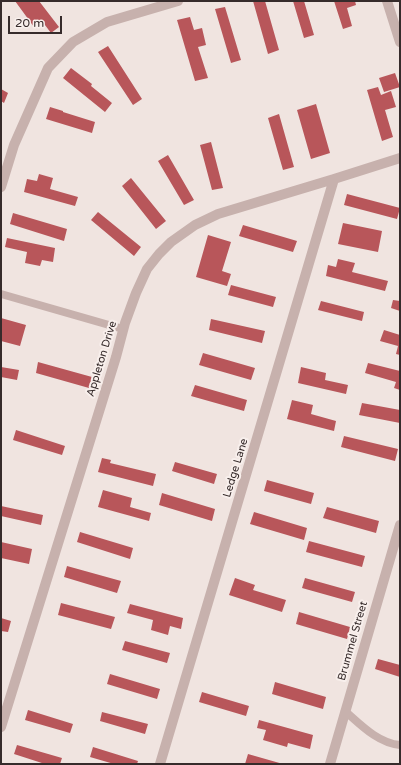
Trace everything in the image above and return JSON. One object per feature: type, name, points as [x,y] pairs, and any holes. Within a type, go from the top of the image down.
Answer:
[{"type":"street","points":[[1,187],[14,145],[48,68],[73,42],[107,22],[178,1]]},
{"type":"street","points":[[387,1],[400,42]]},
{"type":"street","name":"Appleton Drive","points":[[1,727],[116,357],[123,329],[136,293],[147,269],[171,242],[195,225],[218,214],[400,158]]},
{"type":"street","name":"Ledge Lane","points":[[160,764],[334,179]]},
{"type":"street","name":"Brummel Street","points":[[330,764],[400,525]]},
{"type":"lane","points":[[1,294],[123,329]]},
{"type":"lane","points":[[345,711],[373,735],[392,745],[400,745]]},
{"type":"building","points":[[15,1],[39,1],[59,27],[51,33],[42,21],[34,27]]},
{"type":"building","points":[[253,1],[265,1],[279,50],[268,54]]},
{"type":"building","points":[[293,1],[304,1],[314,35],[304,38]]},
{"type":"building","points":[[334,1],[355,1],[356,5],[347,8],[352,26],[343,29]]},
{"type":"building","points":[[225,7],[241,60],[231,63],[215,9]]},
{"type":"building","points":[[190,17],[194,30],[202,28],[206,45],[198,47],[208,78],[195,81],[177,20]]},
{"type":"building","points":[[108,46],[142,99],[133,105],[98,52]]},
{"type":"building","points":[[71,68],[92,84],[91,86],[112,103],[105,112],[63,78]]},
{"type":"building","points":[[395,73],[400,87],[384,92],[379,78]]},
{"type":"building","points":[[378,87],[381,95],[391,91],[396,107],[385,110],[393,137],[382,141],[367,90]]},
{"type":"building","points":[[1,89],[8,93],[4,103],[1,101]]},
{"type":"building","points":[[316,104],[330,153],[311,159],[297,110]]},
{"type":"building","points":[[50,107],[95,122],[92,133],[46,119]]},
{"type":"building","points":[[279,114],[294,167],[283,170],[268,118]]},
{"type":"building","points":[[211,142],[223,188],[212,190],[200,145]]},
{"type":"building","points":[[168,155],[194,200],[184,205],[158,161]]},
{"type":"building","points":[[39,174],[53,178],[50,189],[78,197],[75,206],[24,192],[27,179],[37,181]]},
{"type":"building","points":[[131,178],[166,221],[156,229],[122,186]]},
{"type":"building","points":[[347,194],[400,208],[397,219],[344,205]]},
{"type":"building","points":[[98,212],[141,247],[134,256],[91,220]]},
{"type":"building","points":[[13,213],[67,229],[64,241],[10,224]]},
{"type":"building","points":[[343,223],[382,231],[378,252],[338,244]]},
{"type":"building","points":[[243,225],[297,241],[293,252],[239,236]]},
{"type":"building","points":[[208,235],[231,242],[222,271],[231,274],[227,286],[196,277]]},
{"type":"building","points":[[7,238],[55,248],[53,262],[42,260],[40,266],[25,263],[27,252],[5,247]]},
{"type":"building","points":[[338,259],[355,263],[352,272],[388,281],[385,291],[326,276],[328,265],[336,267]]},
{"type":"building","points":[[231,285],[276,297],[273,307],[228,295]]},
{"type":"building","points":[[393,300],[400,301],[400,311],[391,308]]},
{"type":"building","points":[[321,301],[364,312],[362,321],[318,310]]},
{"type":"building","points":[[1,318],[26,325],[20,346],[1,341]]},
{"type":"building","points":[[211,319],[265,331],[262,343],[209,330]]},
{"type":"building","points":[[384,330],[400,335],[400,355],[396,354],[398,346],[380,341]]},
{"type":"building","points":[[203,353],[255,368],[251,380],[199,365]]},
{"type":"building","points":[[38,362],[92,377],[89,388],[36,373]]},
{"type":"building","points":[[368,363],[400,371],[400,390],[394,388],[396,382],[365,373]]},
{"type":"building","points":[[1,367],[19,370],[17,380],[1,377]]},
{"type":"building","points":[[301,367],[326,373],[325,380],[348,385],[346,394],[298,383]]},
{"type":"building","points":[[195,385],[247,400],[244,411],[191,396]]},
{"type":"building","points":[[292,400],[313,405],[311,414],[336,421],[334,431],[287,419]]},
{"type":"building","points":[[362,403],[400,410],[400,423],[359,415]]},
{"type":"building","points":[[16,430],[65,446],[62,455],[13,440]]},
{"type":"building","points":[[344,436],[398,449],[395,461],[341,447]]},
{"type":"building","points":[[102,458],[111,460],[110,463],[156,474],[153,486],[98,472]]},
{"type":"building","points":[[175,462],[217,474],[214,484],[172,471]]},
{"type":"building","points":[[267,480],[314,493],[311,504],[264,491]]},
{"type":"building","points":[[103,490],[132,498],[130,507],[151,513],[149,521],[98,507]]},
{"type":"building","points":[[162,493],[215,509],[212,521],[159,505]]},
{"type":"building","points":[[1,506],[43,515],[41,525],[1,516]]},
{"type":"building","points":[[327,507],[379,521],[376,533],[323,518]]},
{"type":"building","points":[[254,512],[307,528],[304,540],[250,524]]},
{"type":"building","points":[[80,532],[133,548],[130,559],[77,542]]},
{"type":"building","points":[[309,541],[365,556],[362,567],[306,552]]},
{"type":"building","points":[[1,542],[32,549],[29,564],[1,558]]},
{"type":"building","points":[[67,566],[121,581],[117,593],[64,577]]},
{"type":"building","points":[[235,578],[255,585],[253,590],[286,600],[282,612],[229,595]]},
{"type":"building","points":[[305,578],[355,592],[352,602],[302,588]]},
{"type":"building","points":[[61,603],[115,617],[111,629],[58,615]]},
{"type":"building","points":[[130,604],[183,618],[181,629],[170,626],[168,635],[151,630],[153,620],[127,613]]},
{"type":"building","points":[[299,612],[350,627],[347,639],[296,624]]},
{"type":"building","points":[[1,618],[11,621],[8,632],[1,631]]},
{"type":"building","points":[[125,641],[170,653],[167,663],[122,650]]},
{"type":"building","points":[[378,659],[400,665],[400,677],[375,669]]},
{"type":"building","points":[[110,674],[160,689],[157,699],[107,684]]},
{"type":"building","points":[[275,682],[326,697],[323,709],[272,694]]},
{"type":"building","points":[[202,692],[249,706],[246,716],[199,702]]},
{"type":"building","points":[[28,710],[73,724],[70,733],[25,720]]},
{"type":"building","points":[[102,712],[148,724],[145,734],[100,721]]},
{"type":"building","points":[[259,720],[313,735],[310,749],[288,743],[287,747],[263,740],[266,730],[257,728]]},
{"type":"building","points":[[17,745],[62,758],[60,764],[45,764],[14,754]]},
{"type":"building","points":[[93,747],[138,761],[137,764],[114,764],[90,757]]},
{"type":"building","points":[[248,754],[283,764],[245,764]]}]
